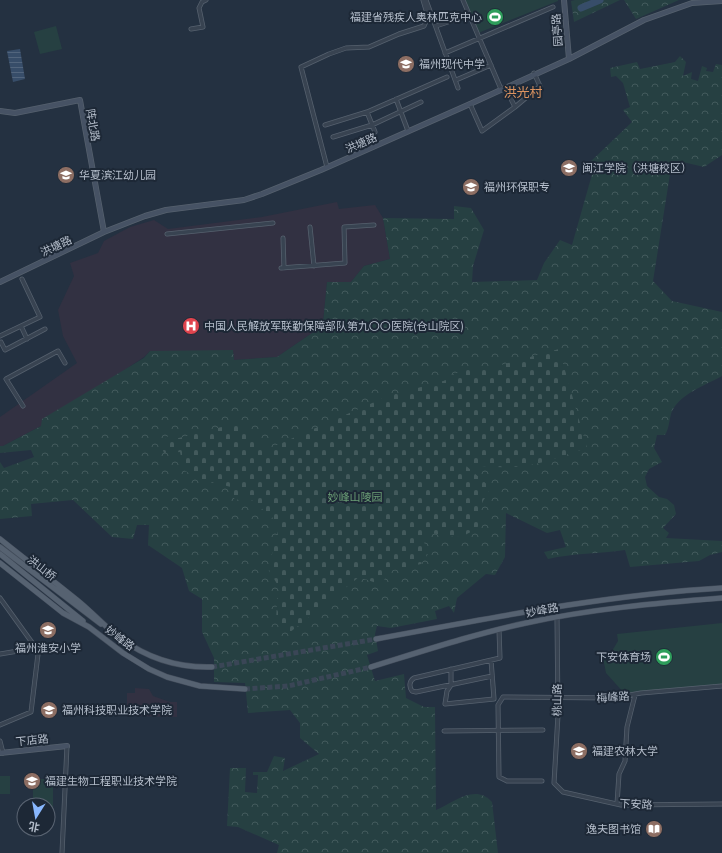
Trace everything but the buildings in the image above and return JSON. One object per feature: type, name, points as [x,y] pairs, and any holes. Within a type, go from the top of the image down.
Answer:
[{"type":"main road","name":"妙峰路","points":[[0,539],[83,604],[119,638],[144,653],[156,658],[189,666],[212,666]]},
{"type":"main road","name":"洪山桥","points":[[0,547],[119,638]]},
{"type":"main road","points":[[0,554],[90,627]]},
{"type":"main road","name":"妙峰路","points":[[0,563],[63,613],[90,627],[130,658],[167,677],[208,687],[245,689]]},
{"type":"main road","name":"妙峰路","points":[[376,639],[599,600],[670,591],[722,588]]},
{"type":"main road","name":"妙峰路","points":[[371,668],[437,647],[499,630],[557,617],[630,606],[707,599],[722,600]]},
{"type":"street","points":[[191,29],[203,27],[199,8],[202,2],[206,0]]},
{"type":"street","points":[[327,167],[301,67],[346,48],[369,46],[424,26],[428,17],[423,0]]},
{"type":"street","points":[[426,0],[458,88]]},
{"type":"street","points":[[463,0],[491,65],[503,88],[515,106]]},
{"type":"street","name":"园亭路","points":[[564,0],[569,59]]},
{"type":"street","name":"洪塘路","points":[[0,282],[104,232],[159,212],[250,198],[327,167],[470,104],[534,73],[569,59],[644,20],[692,2],[722,1]]},
{"type":"street","points":[[445,52],[553,7]]},
{"type":"street","points":[[436,26],[469,15]]},
{"type":"street","points":[[456,80],[491,65]]},
{"type":"street","points":[[470,104],[482,131],[540,86],[534,73]]},
{"type":"street","points":[[325,125],[367,112],[447,77]]},
{"type":"street","points":[[396,99],[408,131]]},
{"type":"street","name":"阵北路","points":[[0,111],[15,113],[80,100],[104,232]]},
{"type":"street","points":[[333,137],[372,125],[421,102]]},
{"type":"street","points":[[367,112],[375,132]]},
{"type":"street","points":[[167,234],[273,223]]},
{"type":"street","points":[[283,238],[283,268],[345,263],[344,227],[374,225]]},
{"type":"street","points":[[310,227],[314,266]]},
{"type":"street","points":[[0,336],[40,317],[22,279]]},
{"type":"street","points":[[21,326],[27,339]]},
{"type":"street","points":[[0,342],[5,350],[45,329]]},
{"type":"street","points":[[22,406],[6,379],[58,351],[65,363]]},
{"type":"street","points":[[0,598],[36,648],[38,654],[31,712],[0,725]]},
{"type":"street","name":"桃山路","points":[[554,783],[558,698],[557,617]]},
{"type":"street","points":[[492,676],[414,692],[411,690],[410,684],[414,678],[500,658],[499,630]]},
{"type":"street","points":[[0,654],[36,648]]},
{"type":"street","points":[[451,669],[452,685],[447,691],[445,704],[494,699],[492,660]]},
{"type":"street","name":"梅峰路","points":[[499,730],[498,705],[503,697],[613,698],[722,686]]},
{"type":"street","points":[[617,804],[619,774],[626,759],[627,727],[635,695]]},
{"type":"street","points":[[499,730],[500,778],[505,781],[542,781]]},
{"type":"street","points":[[444,731],[543,730]]},
{"type":"street","points":[[0,742],[2,753]]},
{"type":"street","points":[[62,853],[67,746]]},
{"type":"street","name":"下店路","points":[[2,753],[67,746]]},
{"type":"street","name":"下安路","points":[[554,783],[563,792],[617,804],[722,804]]},
{"type":"shaded area","points":[[20,49],[25,79],[13,82],[7,51]]},
{"type":"shaded area","name":"中国人民解放军联勤保障部队第九〇〇医院(仓山院区)","points":[[337,202],[339,209],[375,205],[383,218],[390,259],[364,266],[351,282],[327,282],[323,323],[318,329],[277,357],[234,360],[233,351],[150,351],[144,357],[41,426],[3,446],[0,446],[0,417],[77,363],[63,336],[58,310],[74,276],[70,263],[98,253],[104,241],[130,227],[154,220],[168,229],[262,217]]},
{"type":"shaded area","points":[[135,688],[149,689],[153,696],[170,702],[177,702],[177,717],[127,716],[127,693],[135,693]]},
{"type":"green space","name":"福建省残疾人奥林匹克中心","points":[[465,0],[558,0],[558,1],[478,33]]},
{"type":"green space","points":[[620,0],[574,22],[571,1]]},
{"type":"green space","points":[[624,0],[679,0],[636,19]]},
{"type":"green space","points":[[56,26],[62,49],[40,54],[34,32]]},
{"type":"green space","points":[[680,56],[686,62],[683,76],[692,72],[691,79],[698,81],[702,66],[707,68],[706,71],[713,72],[716,64],[722,65],[722,155],[704,167],[683,162],[671,168],[653,281],[672,301],[722,312],[722,376],[693,391],[679,401],[674,407],[665,435],[657,435],[654,448],[662,462],[649,469],[645,477],[647,486],[659,497],[667,499],[674,505],[676,514],[663,528],[669,533],[666,538],[722,541],[722,552],[710,555],[699,561],[630,567],[625,550],[548,559],[544,552],[566,547],[560,530],[547,533],[506,513],[505,557],[495,575],[486,574],[457,598],[454,613],[449,606],[435,611],[437,619],[391,628],[377,626],[375,634],[378,651],[367,655],[375,681],[404,674],[406,698],[424,707],[435,707],[436,810],[457,799],[471,794],[478,794],[485,797],[492,802],[498,853],[277,853],[279,845],[238,827],[227,826],[230,768],[246,768],[245,792],[257,793],[258,775],[253,775],[253,772],[267,772],[274,756],[285,758],[283,771],[319,754],[300,738],[300,723],[290,710],[248,713],[245,683],[214,682],[214,658],[202,632],[202,599],[189,591],[182,568],[148,545],[149,525],[137,525],[133,539],[112,537],[73,500],[31,504],[32,516],[0,519],[0,462],[4,468],[34,457],[31,450],[0,453],[0,446],[3,446],[41,426],[42,419],[144,358],[150,351],[233,350],[234,360],[277,357],[318,329],[323,323],[327,282],[351,282],[364,266],[390,259],[383,218],[454,219],[454,206],[471,208],[484,230],[473,266],[472,282],[537,280],[544,263],[560,240],[572,245],[593,171],[587,165],[632,122],[623,110],[630,107],[623,83],[616,76],[611,77],[610,68],[637,62],[640,69],[675,62]]},
{"type":"green space","name":"妙峰山陵园","points":[[559,349],[587,448],[542,462],[523,466],[495,467],[464,464],[489,486],[488,496],[485,498],[481,506],[477,529],[460,537],[438,534],[430,534],[426,536],[422,540],[430,551],[421,564],[388,571],[382,585],[359,577],[289,633],[276,623],[277,599],[282,592],[268,569],[280,524],[246,495],[235,501],[231,487],[198,479],[184,470],[180,452],[164,453],[161,445],[168,436],[175,439],[241,422],[266,450],[388,396],[447,380],[452,375],[468,369],[487,369]]},
{"type":"green space","name":"下安体育场","points":[[722,623],[722,684],[624,693],[606,673],[603,658],[609,656],[618,641],[617,634]]},
{"type":"green space","points":[[0,776],[10,776],[10,794],[0,794]]},
{"type":"green space","points":[[33,779],[53,779],[53,797],[33,797]]},
{"type":"waterway","points":[[581,8],[600,0]]},
{"type":"tunnel","points":[[212,667],[376,639]]},
{"type":"tunnel","points":[[245,689],[288,686],[371,667]]},
{"type":"place","name":"福建省残疾人奥林匹克中心","points":[[495,17]]},
{"type":"place","name":"福州现代中学","points":[[406,64]]},
{"type":"place","name":"闽江学院（洪塘校区）","points":[[569,168]]},
{"type":"place","name":"华夏滨江幼儿园","points":[[66,175]]},
{"type":"place","name":"福州环保职专","points":[[471,187]]},
{"type":"place","name":"中国人民解放军联勤保障部队第九〇〇医院(仓山院区)","points":[[191,326]]},
{"type":"place","name":"福州淮安小学","points":[[48,630]]},
{"type":"place","name":"下安体育场","points":[[664,657]]},
{"type":"place","name":"福州科技职业技术学院","points":[[49,710]]},
{"type":"place","name":"福建农林大学","points":[[579,751]]},
{"type":"place","name":"福建生物工程职业技术学院","points":[[32,781]]},
{"type":"place","name":"逸夫图书馆","points":[[654,829]]},
{"type":"district","name":"洪光村","points":[[523,92]]}]
